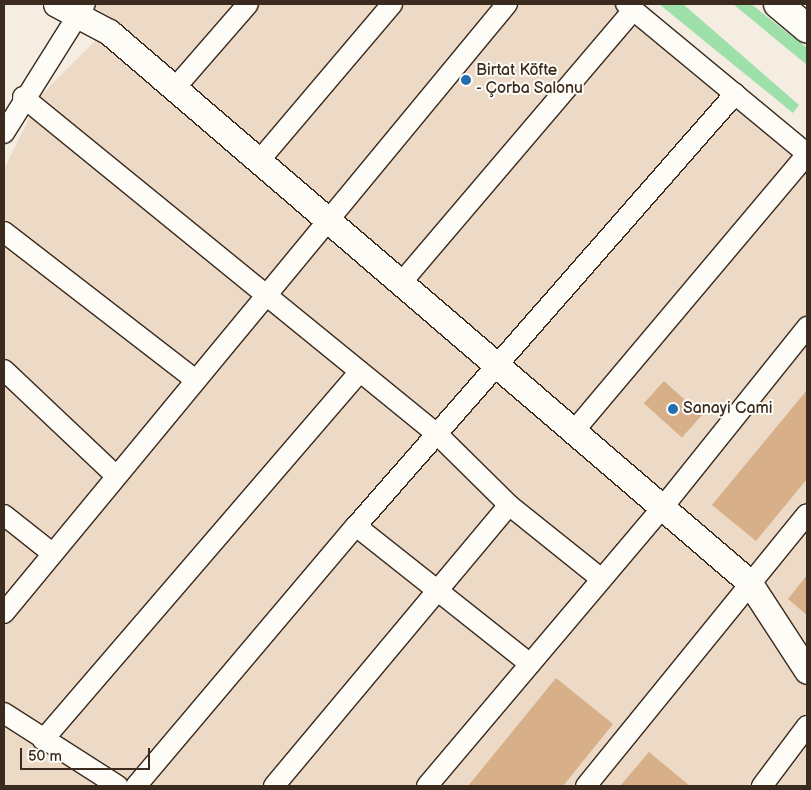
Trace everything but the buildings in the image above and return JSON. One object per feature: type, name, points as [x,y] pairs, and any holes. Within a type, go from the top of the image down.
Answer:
[{"type":"main road","points":[[778,4],[807,28]]},
{"type":"street","points":[[175,88],[248,4]]},
{"type":"street","points":[[259,160],[392,4]]},
{"type":"street","points":[[4,613],[194,378],[507,4]]},
{"type":"street","points":[[4,133],[72,7],[109,32],[175,88],[749,582],[807,671]]},
{"type":"street","points":[[401,283],[630,7],[807,154],[574,431]]},
{"type":"street","points":[[136,786],[356,526],[735,94]]},
{"type":"street","points":[[23,97],[437,434],[510,505],[600,578]]},
{"type":"street","points":[[4,232],[194,378]]},
{"type":"street","points":[[426,786],[600,578],[663,507],[807,327]]},
{"type":"street","points":[[4,370],[116,476]]},
{"type":"street","points":[[43,740],[360,371]]},
{"type":"street","points":[[274,786],[510,505]]},
{"type":"street","points":[[586,786],[749,582],[807,514]]},
{"type":"street","points":[[4,515],[52,553]]},
{"type":"street","points":[[356,526],[530,664]]},
{"type":"street","points":[[4,713],[43,740],[118,786]]},
{"type":"street","points":[[762,786],[807,726]]},
{"type":"shaded area","points":[[89,4],[626,4],[807,154],[807,786],[4,786],[4,169],[40,96],[115,21]]},
{"type":"green space","points":[[659,4],[683,4],[799,105],[793,113]]},
{"type":"green space","points":[[733,4],[751,4],[807,48],[807,65]]},
{"type":"place","name":"Birtat Köfte - Çorba Salonu","points":[[466,80]]},
{"type":"place","name":"Sanayi Cami","points":[[673,409]]}]
